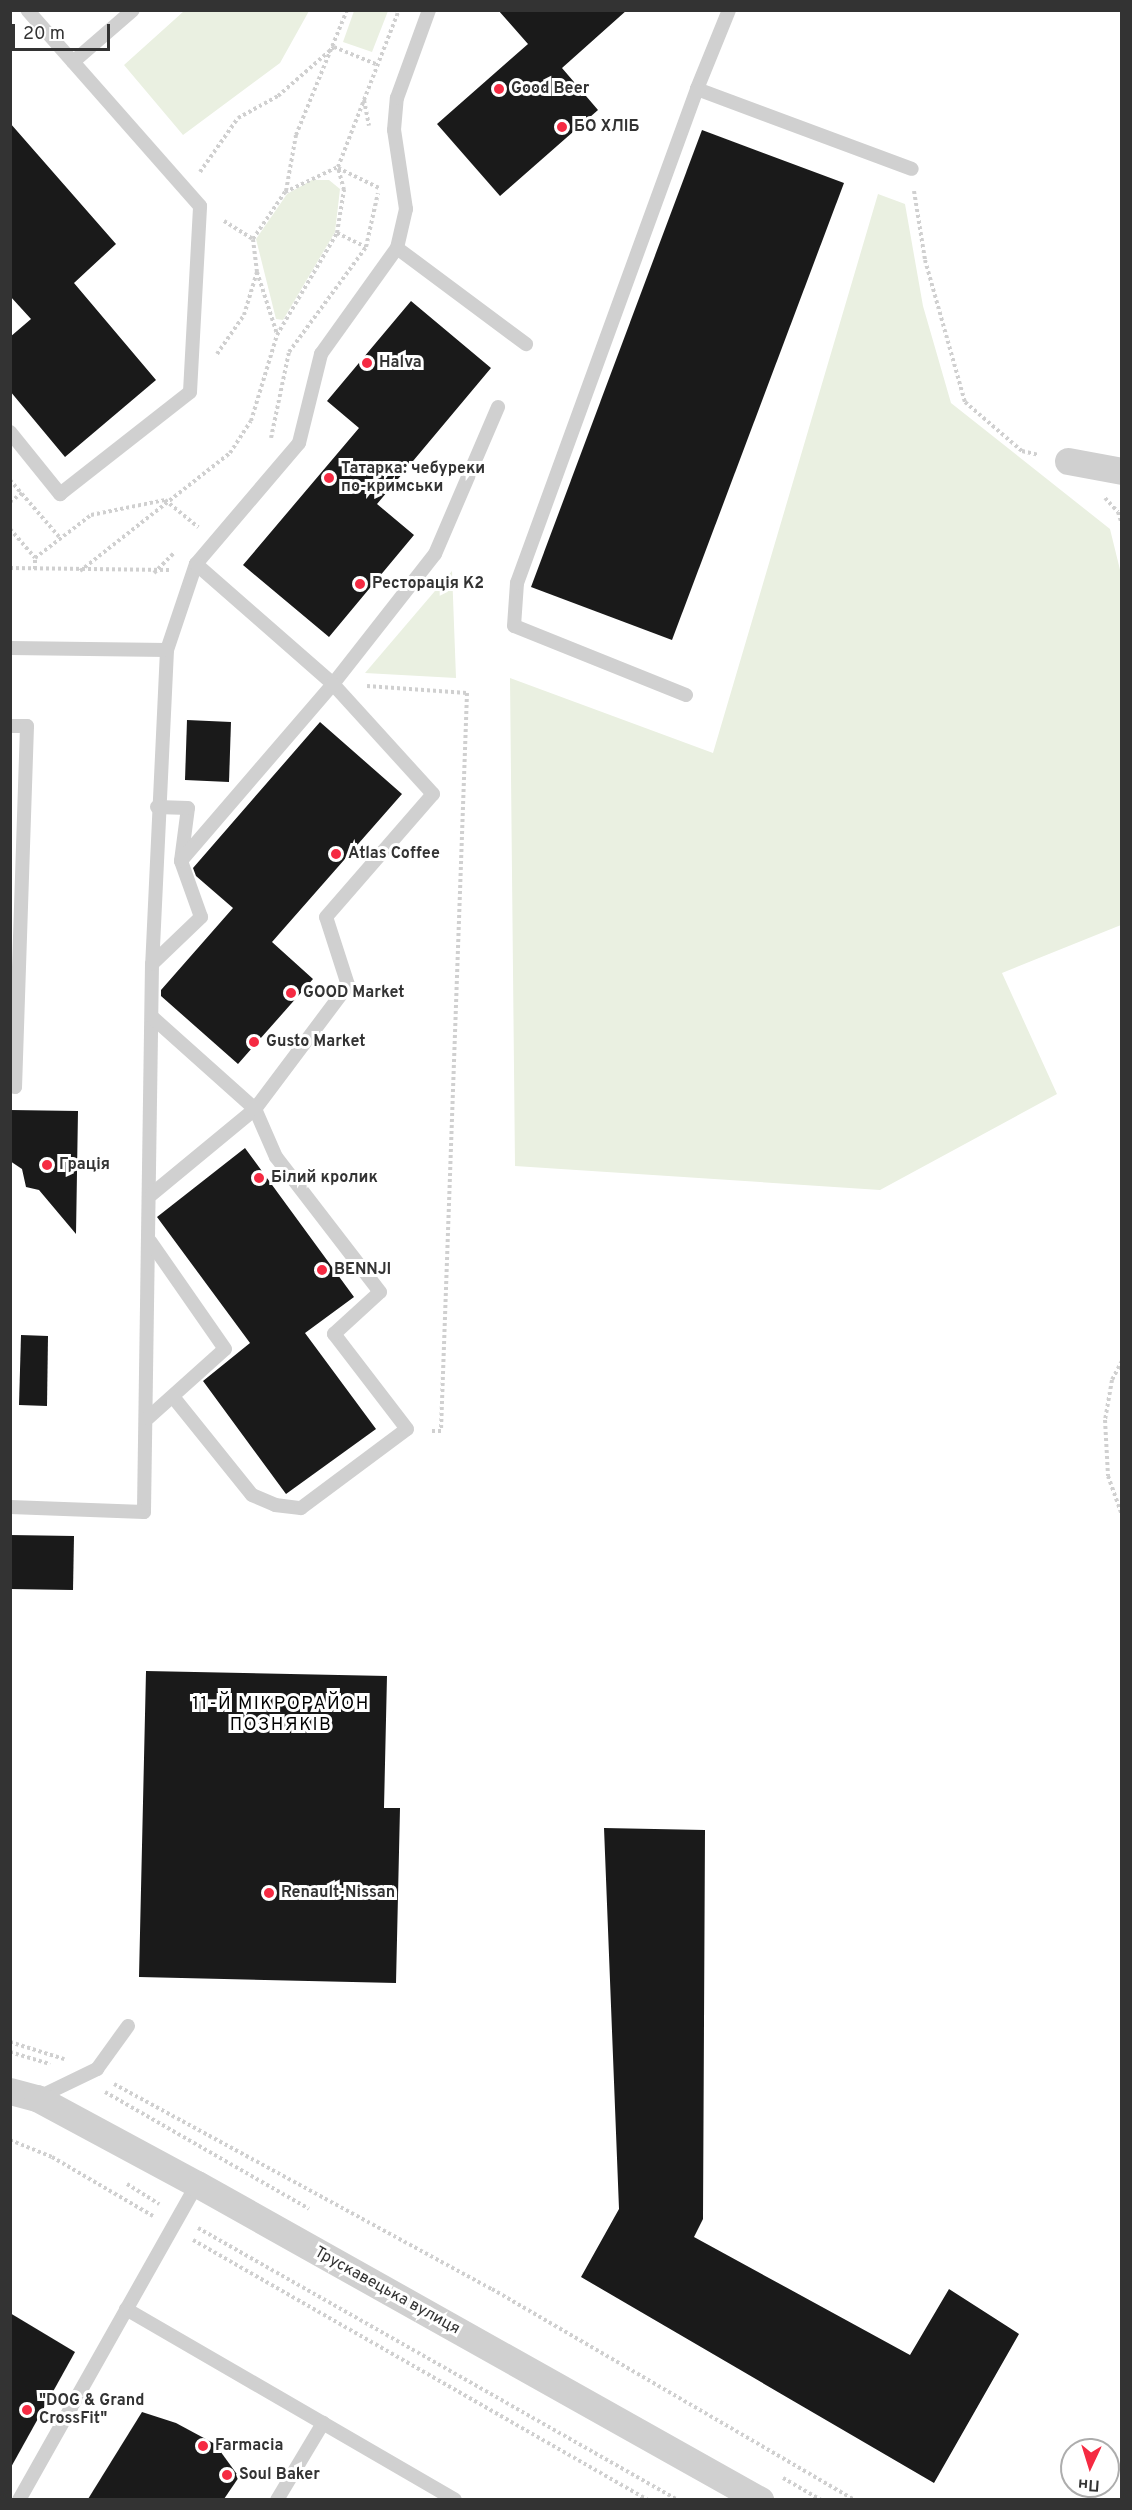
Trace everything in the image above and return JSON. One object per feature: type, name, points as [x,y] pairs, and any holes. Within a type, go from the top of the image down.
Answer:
[{"type":"street","points":[[1068,461],[1122,471]]},
{"type":"street","name":"Трускавецька вулиця","points":[[10,2091],[37,2098],[197,2184],[760,2499]]},
{"type":"lane","points":[[10,432],[60,494],[190,392],[200,206],[27,10]]},
{"type":"lane","points":[[73,62],[133,10]]},
{"type":"lane","points":[[10,1507],[144,1512],[152,1194],[152,964],[157,807],[166,650],[196,564],[299,443],[321,354],[397,248],[406,209],[394,130],[397,98],[429,10]]},
{"type":"lane","points":[[686,695],[514,626],[517,583],[697,89],[729,10]]},
{"type":"lane","points":[[697,89],[912,169]]},
{"type":"lane","points":[[397,248],[526,344]]},
{"type":"lane","points":[[181,861],[333,684],[435,554],[498,407]]},
{"type":"lane","points":[[152,1194],[255,1109],[348,985],[326,917],[433,794],[333,684],[196,564]]},
{"type":"lane","points":[[10,648],[166,650]]},
{"type":"lane","points":[[10,726],[27,726],[15,1087],[10,1086]]},
{"type":"lane","points":[[152,964],[201,917],[181,861],[188,808],[157,807]]},
{"type":"lane","points":[[152,1017],[255,1109],[276,1157],[380,1292],[334,1334],[407,1430],[301,1508],[275,1505],[252,1495],[174,1398]]},
{"type":"lane","points":[[148,1418],[174,1398],[225,1349],[150,1241]]},
{"type":"lane","points":[[37,2098],[92,2072],[128,2026]]},
{"type":"lane","points":[[19,2499],[197,2184]]},
{"type":"lane","points":[[126,2309],[455,2499]]},
{"type":"lane","points":[[277,2499],[323,2423]]},
{"type":"path","points":[[277,335],[257,272],[252,239],[285,192],[296,135],[334,47],[347,10]]},
{"type":"path","points":[[80,571],[165,500],[230,453],[251,421],[277,335],[337,233],[344,190],[338,167],[399,10]]},
{"type":"path","points":[[334,47],[378,65]]},
{"type":"path","points":[[187,191],[238,118],[278,96],[334,47]]},
{"type":"path","points":[[364,100],[370,133]]},
{"type":"path","points":[[285,192],[338,167]]},
{"type":"path","points":[[338,167],[379,188]]},
{"type":"path","points":[[912,169],[926,260],[965,402],[1022,451],[1068,461]]},
{"type":"path","points":[[270,443],[289,352],[366,247],[375,224],[379,188],[377,177]]},
{"type":"path","points":[[200,206],[252,239]]},
{"type":"path","points":[[337,233],[366,247]]},
{"type":"path","points":[[190,392],[244,315],[257,272]]},
{"type":"path","points":[[10,480],[60,538]]},
{"type":"path","points":[[165,500],[198,527]]},
{"type":"path","points":[[35,569],[36,558],[91,515],[165,500]]},
{"type":"path","points":[[191,535],[206,520]]},
{"type":"path","points":[[10,529],[36,558]]},
{"type":"path","points":[[154,573],[176,550]]},
{"type":"path","points":[[10,568],[154,573],[196,564]]},
{"type":"path","points":[[333,684],[467,693],[441,1431],[407,1430]]},
{"type":"path","points":[[1122,1361],[1112,1380],[1105,1420],[1108,1476],[1122,1515]]},
{"type":"path","points":[[10,2042],[92,2072],[492,2289],[855,2499]]},
{"type":"path","points":[[10,2140],[52,2157],[175,2222],[678,2499]]},
{"type":"path","points":[[118,2178],[175,2222],[648,2499]]},
{"type":"green space","points":[[184,11],[309,11],[280,63],[183,135],[124,65]]},
{"type":"green space","points":[[354,11],[388,11],[372,52],[343,42]]},
{"type":"green space","points":[[312,180],[329,180],[340,189],[335,232],[283,320],[276,319],[256,239],[287,194]]},
{"type":"green space","points":[[878,194],[905,204],[923,306],[951,403],[1110,529],[1122,578],[1121,925],[1002,973],[1057,1094],[880,1190],[515,1166],[510,678],[713,753]]},
{"type":"green space","points":[[452,571],[456,678],[365,673]]},
{"type":"building","points":[[498,10],[627,10],[562,68],[598,110],[500,196],[437,124],[528,44]]},
{"type":"building","points":[[10,123],[116,244],[74,283],[156,380],[65,457],[10,391],[10,337],[31,319],[10,296]]},
{"type":"building","points":[[702,130],[844,183],[672,640],[531,587]]},
{"type":"building","points":[[411,301],[491,368],[377,504],[414,535],[329,637],[243,565],[359,428],[327,401]]},
{"type":"building","points":[[187,720],[231,722],[229,782],[185,780]]},
{"type":"building","points":[[320,722],[402,794],[272,942],[313,979],[238,1064],[161,996],[161,990],[233,908],[196,876],[193,868]]},
{"type":"building","name":"Грація","points":[[10,1110],[78,1111],[76,1234],[39,1190],[26,1187],[22,1169],[10,1161]]},
{"type":"building","points":[[245,1148],[354,1297],[305,1333],[376,1429],[286,1494],[203,1381],[250,1343],[157,1217]]},
{"type":"building","points":[[21,1335],[48,1336],[47,1406],[19,1405]]},
{"type":"building","points":[[10,1535],[74,1536],[73,1590],[10,1589]]},
{"type":"building","name":"Renault-Nissan","points":[[146,1671],[387,1676],[384,1808],[400,1808],[396,1983],[139,1977]]},
{"type":"building","points":[[604,1828],[705,1830],[703,2219],[694,2237],[910,2355],[949,2289],[1019,2334],[934,2483],[581,2277],[619,2209]]},
{"type":"building","name":"\"DOG & Grand CrossFit\"","points":[[10,2313],[75,2352],[10,2469]]},
{"type":"building","points":[[142,2412],[176,2423],[215,2444],[239,2477],[224,2499],[88,2499]]},
{"type":"place","name":"Good Beer","points":[[499,89]]},
{"type":"place","name":"БО ХЛIБ","points":[[562,127]]},
{"type":"place","name":"Halva","points":[[367,363]]},
{"type":"place","name":"Татарка: чебуреки по-кримськи","points":[[329,478]]},
{"type":"place","name":"Ресторація K2","points":[[360,584]]},
{"type":"place","name":"Atlas Coffee","points":[[336,854]]},
{"type":"place","name":"GOOD Market","points":[[291,993]]},
{"type":"place","name":"Gusto Market","points":[[254,1042]]},
{"type":"place","name":"Грація","points":[[47,1165]]},
{"type":"place","name":"Білий кролик","points":[[259,1178]]},
{"type":"place","name":"BENNJI","points":[[322,1270]]},
{"type":"place","name":"Renault-Nissan","points":[[269,1893]]},
{"type":"place","name":"\"DOG & Grand CrossFit\"","points":[[27,2410]]},
{"type":"place","name":"Farmacia","points":[[203,2446]]},
{"type":"place","name":"Soul Baker","points":[[227,2475]]},
{"type":"district","name":"11-Й МІКРОРАЙОН ПОЗНЯКІВ","points":[[281,1716]]}]
